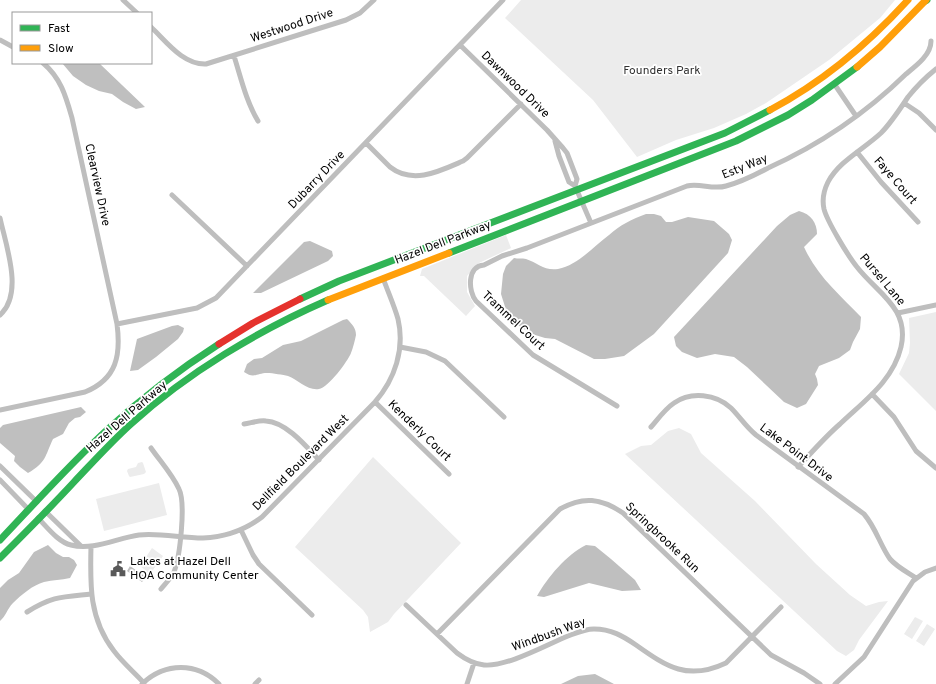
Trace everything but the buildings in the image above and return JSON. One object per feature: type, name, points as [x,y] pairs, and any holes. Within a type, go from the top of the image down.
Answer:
[{"type":"main road","name":"Hazel Dell Parkway","points":[[0,540],[109,428],[155,389],[207,351],[254,322],[286,305],[344,280],[576,188],[725,132],[783,104],[819,81],[848,59],[879,31],[908,0]]},
{"type":"main road","name":"Hazel Dell Parkway","points":[[0,558],[96,458],[152,406],[201,370],[246,341],[292,316],[337,296],[747,136],[797,110],[834,85],[880,47],[926,0]]},
{"type":"street","points":[[123,0],[136,12]]},
{"type":"street","name":"Westwood Drive","points":[[152,28],[184,58],[194,63],[206,64],[346,20],[360,13],[374,0]]},
{"type":"street","name":"Dubarry Drive","points":[[116,321],[197,308],[216,298],[503,0]]},
{"type":"street","points":[[0,40],[12,46]]},
{"type":"street","name":"Esty Way","points":[[471,279],[476,269],[480,266],[512,252],[527,248],[687,186],[720,187],[740,181],[793,156],[824,138],[856,116],[912,69],[927,53],[931,47],[932,41]]},
{"type":"street","name":"Dawnwood Drive","points":[[460,45],[521,104],[566,153],[577,179],[576,188],[590,224]]},
{"type":"street","points":[[234,56],[246,94],[258,121]]},
{"type":"street","name":"Clearview Drive","points":[[0,410],[85,392],[97,386],[111,372],[118,357],[119,341],[116,321],[69,106],[61,83],[43,64]]},
{"type":"street","name":"Pursel Lane","points":[[798,468],[834,429],[872,394],[889,374],[900,350],[902,333],[898,314],[892,304],[856,267],[827,216],[824,207],[824,194],[828,182],[838,169],[881,133],[912,92],[936,69]]},
{"type":"street","points":[[834,85],[856,116]]},
{"type":"street","points":[[904,103],[918,113],[936,130]]},
{"type":"street","points":[[366,143],[391,167],[399,172],[414,176],[425,175],[457,164],[468,158],[521,104]]},
{"type":"street","name":"Dawnwood Drive","points":[[555,140],[559,156],[569,182],[576,188]]},
{"type":"street","name":"Faye Court","points":[[857,152],[881,182],[918,222]]},
{"type":"street","points":[[172,195],[248,266]]},
{"type":"street","points":[[0,218],[13,285],[8,306],[0,315]]},
{"type":"street","name":"Dellfield Boulevard West","points":[[38,518],[64,542],[73,546],[91,546],[140,535],[166,534],[209,537],[232,533],[256,522],[269,512],[375,402],[384,392],[391,380],[400,347],[398,321],[383,278]]},
{"type":"street","name":"Trammel Court","points":[[471,279],[471,292],[476,301],[528,351],[554,369],[617,406]]},
{"type":"street","points":[[898,314],[936,305]]},
{"type":"street","points":[[400,347],[426,352],[445,360],[504,417]]},
{"type":"street","points":[[872,394],[894,417],[916,451],[936,468]]},
{"type":"street","name":"Lake Point Drive","points":[[651,427],[677,401],[694,396],[712,397],[725,403],[756,436],[798,468],[864,514],[891,560],[897,566],[916,578]]},
{"type":"street","name":"Kenderly Court","points":[[375,402],[449,474]]},
{"type":"street","points":[[244,424],[264,420],[281,425],[319,460]]},
{"type":"street","points":[[151,448],[171,475],[180,493],[182,510],[175,570],[172,576],[161,588]]},
{"type":"street","points":[[0,466],[36,502]]},
{"type":"street","points":[[0,480],[29,510]]},
{"type":"street","name":"Springbrooke Run","points":[[437,634],[560,509],[574,502],[594,500],[605,503],[623,513],[775,658],[804,673],[820,684]]},
{"type":"street","points":[[45,511],[81,546]]},
{"type":"street","points":[[241,530],[259,564],[312,615]]},
{"type":"street","points":[[91,546],[91,594],[94,611],[102,632],[115,652],[143,683],[163,670],[180,667],[193,668],[212,678],[219,684]]},
{"type":"street","points":[[835,684],[864,657],[916,578],[925,572],[936,568]]},
{"type":"street","points":[[27,612],[46,601],[55,598],[91,594]]},
{"type":"street","name":"Windbush Way","points":[[406,604],[457,653],[466,660],[474,663],[486,665],[502,663],[577,633],[591,629],[602,629],[622,636],[649,654],[673,667],[694,672],[715,668],[726,662],[781,607]]},
{"type":"street","points":[[467,684],[474,663]]},
{"type":"green space","name":"Founders Park","points":[[521,0],[895,0],[880,18],[829,60],[766,103],[746,114],[714,128],[676,140],[637,157],[593,100],[505,18]]},
{"type":"green space","points":[[506,235],[511,248],[479,263],[467,276],[467,292],[475,306],[466,316],[424,276],[420,276],[422,269]]},
{"type":"green space","points":[[936,312],[936,411],[899,374],[909,353],[909,318]]},
{"type":"green space","points":[[679,428],[691,434],[701,453],[755,501],[816,564],[850,595],[866,606],[888,601],[859,640],[854,650],[846,656],[837,651],[625,454],[641,446],[651,445],[668,431]]},
{"type":"green space","points":[[373,457],[461,543],[388,622],[370,632],[368,617],[363,610],[295,547]]},
{"type":"green space","points":[[142,462],[146,472],[144,474],[130,477],[127,471],[128,469],[136,467],[138,463]]},
{"type":"green space","points":[[159,483],[167,515],[104,531],[96,499]]},
{"type":"green space","points":[[152,548],[163,556],[150,574],[140,566]]},
{"type":"green space","points":[[915,617],[923,621],[912,639],[904,634]]},
{"type":"green space","points":[[927,624],[935,629],[924,646],[916,641]]},
{"type":"shaded area","points":[[63,64],[100,64],[145,107],[136,109],[112,94],[99,91],[86,85],[73,76]]},
{"type":"shaded area","points":[[799,211],[810,217],[817,230],[817,234],[804,247],[809,257],[822,276],[861,317],[860,329],[850,350],[839,358],[819,366],[815,374],[818,385],[806,404],[797,408],[784,402],[747,367],[734,357],[715,354],[697,358],[682,352],[676,346],[674,337],[777,226],[790,215]]},
{"type":"shaded area","points":[[646,214],[661,216],[666,222],[672,222],[688,217],[714,221],[729,234],[732,240],[728,253],[654,334],[624,356],[594,359],[555,339],[532,334],[516,324],[507,313],[501,294],[503,274],[506,266],[514,258],[526,259],[549,269],[565,267],[579,260],[622,225]]},
{"type":"shaded area","points":[[310,241],[332,251],[333,256],[328,261],[261,293],[253,293],[304,242]]},
{"type":"shaded area","points":[[347,319],[353,326],[356,333],[352,351],[337,374],[323,387],[319,389],[311,388],[288,376],[267,373],[250,375],[244,372],[247,364],[254,359],[262,358],[283,345],[301,341]]},
{"type":"shaded area","points":[[178,325],[184,328],[178,339],[138,370],[130,371],[137,339]]},
{"type":"shaded area","points":[[81,407],[86,412],[69,423],[63,434],[53,439],[42,462],[28,473],[14,461],[15,456],[0,443],[0,428],[3,425]]},
{"type":"shaded area","points":[[48,545],[56,553],[74,560],[77,565],[70,578],[40,583],[31,588],[13,603],[0,621],[0,588],[8,580],[19,573],[34,552]]},
{"type":"shaded area","points":[[586,545],[595,546],[611,559],[635,580],[641,590],[622,591],[589,583],[544,597],[537,596],[546,581],[558,567],[571,555]]},
{"type":"shaded area","points":[[130,566],[146,577],[142,582],[127,571]]},
{"type":"shaded area","points":[[595,674],[614,684],[561,684],[578,676]]},
{"type":"traffic: fast","points":[[449,253],[736,141],[788,115],[812,100],[857,67]]},
{"type":"traffic: fast","points":[[300,299],[339,281],[725,133],[770,110]]},
{"type":"traffic: fast","points":[[0,558],[47,511],[102,452],[153,405],[176,387],[225,354],[276,325],[328,300]]},
{"type":"traffic: fast","points":[[0,540],[67,469],[108,429],[162,384],[219,344]]},
{"type":"traffic: slow","points":[[770,110],[790,99],[844,61],[877,32],[908,0]]},
{"type":"traffic: slow","points":[[857,67],[880,47],[926,0]]},
{"type":"traffic: slow","points":[[328,300],[449,253]]},
{"type":"traffic: jam","points":[[219,344],[253,323],[300,299]]},
{"type":"place","name":"Lakes at Hazel Dell HOA Community Center","points":[[118,569]]}]
